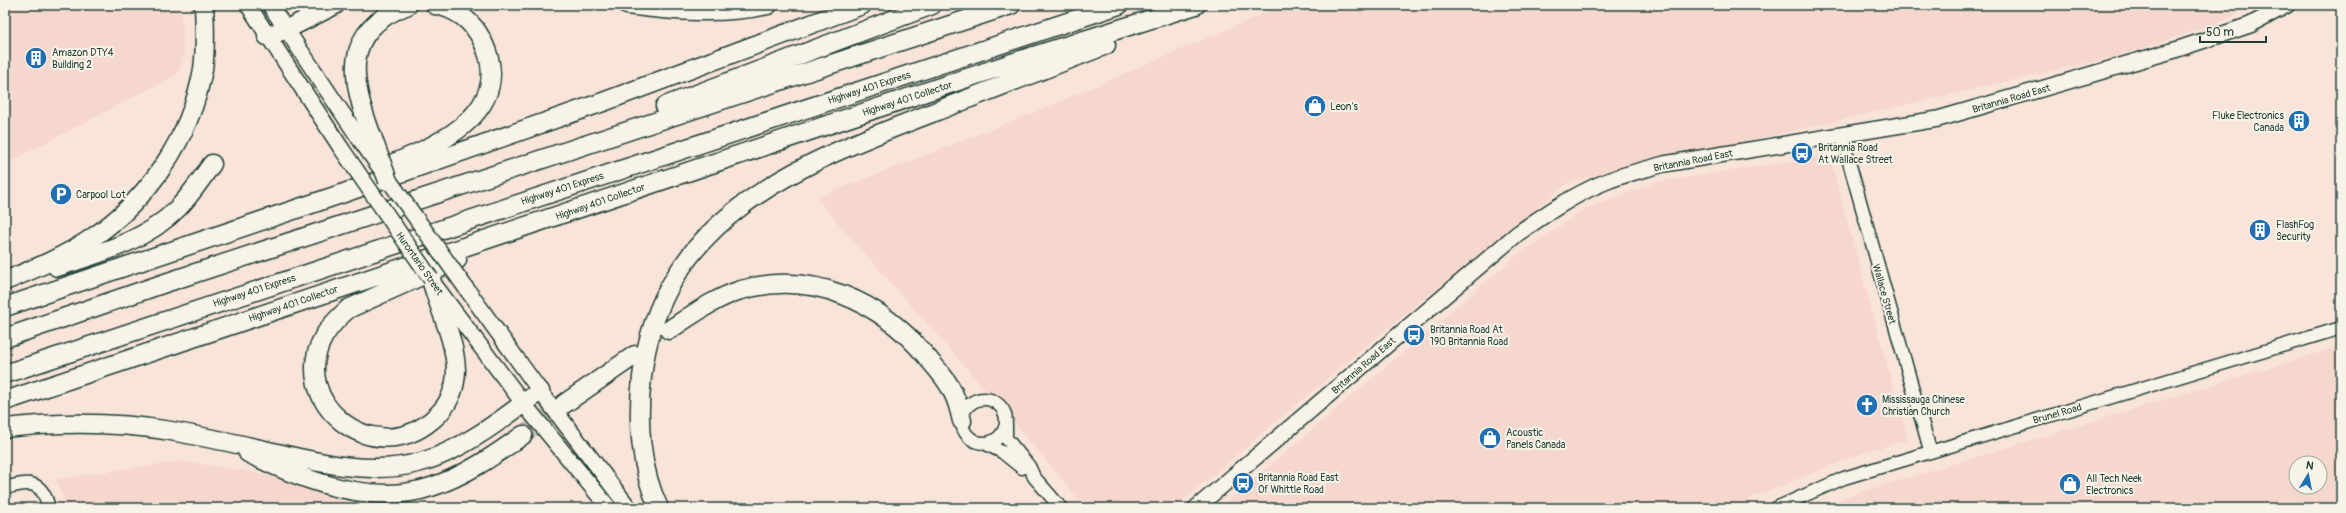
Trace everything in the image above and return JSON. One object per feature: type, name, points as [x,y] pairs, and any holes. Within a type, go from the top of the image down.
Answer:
[{"type":"highway","points":[[5,283],[92,239],[125,212],[159,173],[178,141],[197,91],[203,61],[204,5]]},
{"type":"highway","points":[[267,36],[285,30],[335,5]]},
{"type":"highway","points":[[388,181],[367,140],[354,74],[357,54],[364,38],[374,23],[392,11],[408,5]]},
{"type":"highway","points":[[267,219],[314,194],[432,146],[451,135],[476,113],[483,103],[488,91],[490,66],[488,54],[478,32],[470,24],[459,14],[435,5]]},
{"type":"highway","points":[[627,5],[679,11],[755,8],[768,5]]},
{"type":"highway","points":[[5,307],[267,219],[602,102],[862,5]]},
{"type":"highway","points":[[473,181],[932,5]]},
{"type":"highway","points":[[5,338],[473,181],[1011,5]]},
{"type":"highway","name":"Highway 401 Express","points":[[5,374],[1119,5]]},
{"type":"highway","name":"Highway 401 Collector","points":[[5,401],[1027,58],[1196,5]]},
{"type":"highway","points":[[660,508],[651,485],[642,445],[640,404],[645,355],[656,318],[674,282],[700,243],[723,220],[774,182],[842,149],[1204,5]]},
{"type":"highway","points":[[5,283],[130,242],[156,226],[178,208],[212,164]]},
{"type":"highway","points":[[431,279],[441,301],[456,370],[454,388],[448,402],[438,415],[424,427],[409,435],[394,438],[378,438],[346,426],[325,402],[318,388],[316,371],[317,355],[322,343],[336,321],[348,309],[481,249],[496,236]]},
{"type":"highway","points":[[669,330],[716,300],[739,291],[758,286],[792,284],[840,293],[883,314],[900,327],[921,349],[947,382],[954,396],[962,421]]},
{"type":"highway","points":[[564,404],[635,356]]},
{"type":"highway","points":[[5,428],[79,424],[169,431],[355,468],[392,467],[420,463],[446,454],[540,391]]},
{"type":"highway","points":[[228,442],[275,467],[309,478],[345,488],[375,493],[396,494],[430,487],[445,482],[488,459],[523,434]]},
{"type":"main road","name":"Hurontario Street","points":[[248,5],[341,148],[431,279]]},
{"type":"main road","points":[[270,5],[285,30],[367,140]]},
{"type":"main road","name":"Britannia Road East","points":[[1196,508],[1499,248],[1522,230],[1575,196],[1631,172],[1664,164],[1722,153],[1842,137],[1938,119],[2140,61],[2250,25],[2287,5]]},
{"type":"main road","points":[[388,181],[540,391],[629,508]]},
{"type":"main road","name":"Hurontario Street","points":[[441,301],[609,508]]},
{"type":"street","name":"Wallace Street","points":[[1842,137],[1930,450]]},
{"type":"street","name":"Brunel Road","points":[[1776,508],[1844,478],[1930,450],[2341,328]]},
{"type":"street","points":[[1034,477],[1029,466],[1006,438],[1006,422],[1003,410],[999,405],[985,399],[970,404],[963,414],[962,421],[967,435],[973,440],[984,443],[1002,452],[1034,477],[1061,508]]},
{"type":"street","points":[[984,443],[998,438],[1003,432],[1006,422]]},
{"type":"street","points":[[5,488],[22,483],[34,485],[44,493],[49,508]]},
{"type":"shaded area","points":[[5,5],[181,5],[184,55],[178,74],[5,164]]},
{"type":"shaded area","points":[[1284,5],[2253,5],[2224,21],[2119,56],[1569,182],[1383,332],[1174,508],[1086,508],[1005,412],[816,198],[1035,112]]},
{"type":"shaded area","points":[[1829,155],[1908,440],[1865,452],[1754,497],[1737,508],[1220,508],[1521,252],[1585,209],[1657,182]]},
{"type":"shaded area","points":[[2341,346],[2341,508],[1820,508],[1854,494]]},
{"type":"shaded area","points":[[182,461],[278,476],[350,504],[353,508],[67,508],[56,479]]},
{"type":"shaded area","points":[[531,500],[538,508],[520,508]]},
{"type":"tunnel","points":[[523,435],[564,404]]},
{"type":"place","name":"Amazon DTY4 Building 2","points":[[36,58]]},
{"type":"place","name":"Leon's","points":[[1315,106]]},
{"type":"place","name":"Fluke Electronics Canada","points":[[2299,121]]},
{"type":"place","name":"Britannia Road At Wallace Street","points":[[1802,153]]},
{"type":"place","name":"Carpool Lot","points":[[61,194]]},
{"type":"place","name":"FlashFog Security","points":[[2260,230]]},
{"type":"place","name":"Britannia Road At 190 Britannia Road","points":[[1414,335]]},
{"type":"place","name":"Mississauga Chinese Christian Church","points":[[1867,405]]},
{"type":"place","name":"Acoustic Panels Canada","points":[[1490,438]]},
{"type":"place","name":"Britannia Road East Of Whittle Road","points":[[1243,483]]},
{"type":"place","name":"All Tech Neek Electronics","points":[[2070,484]]}]
